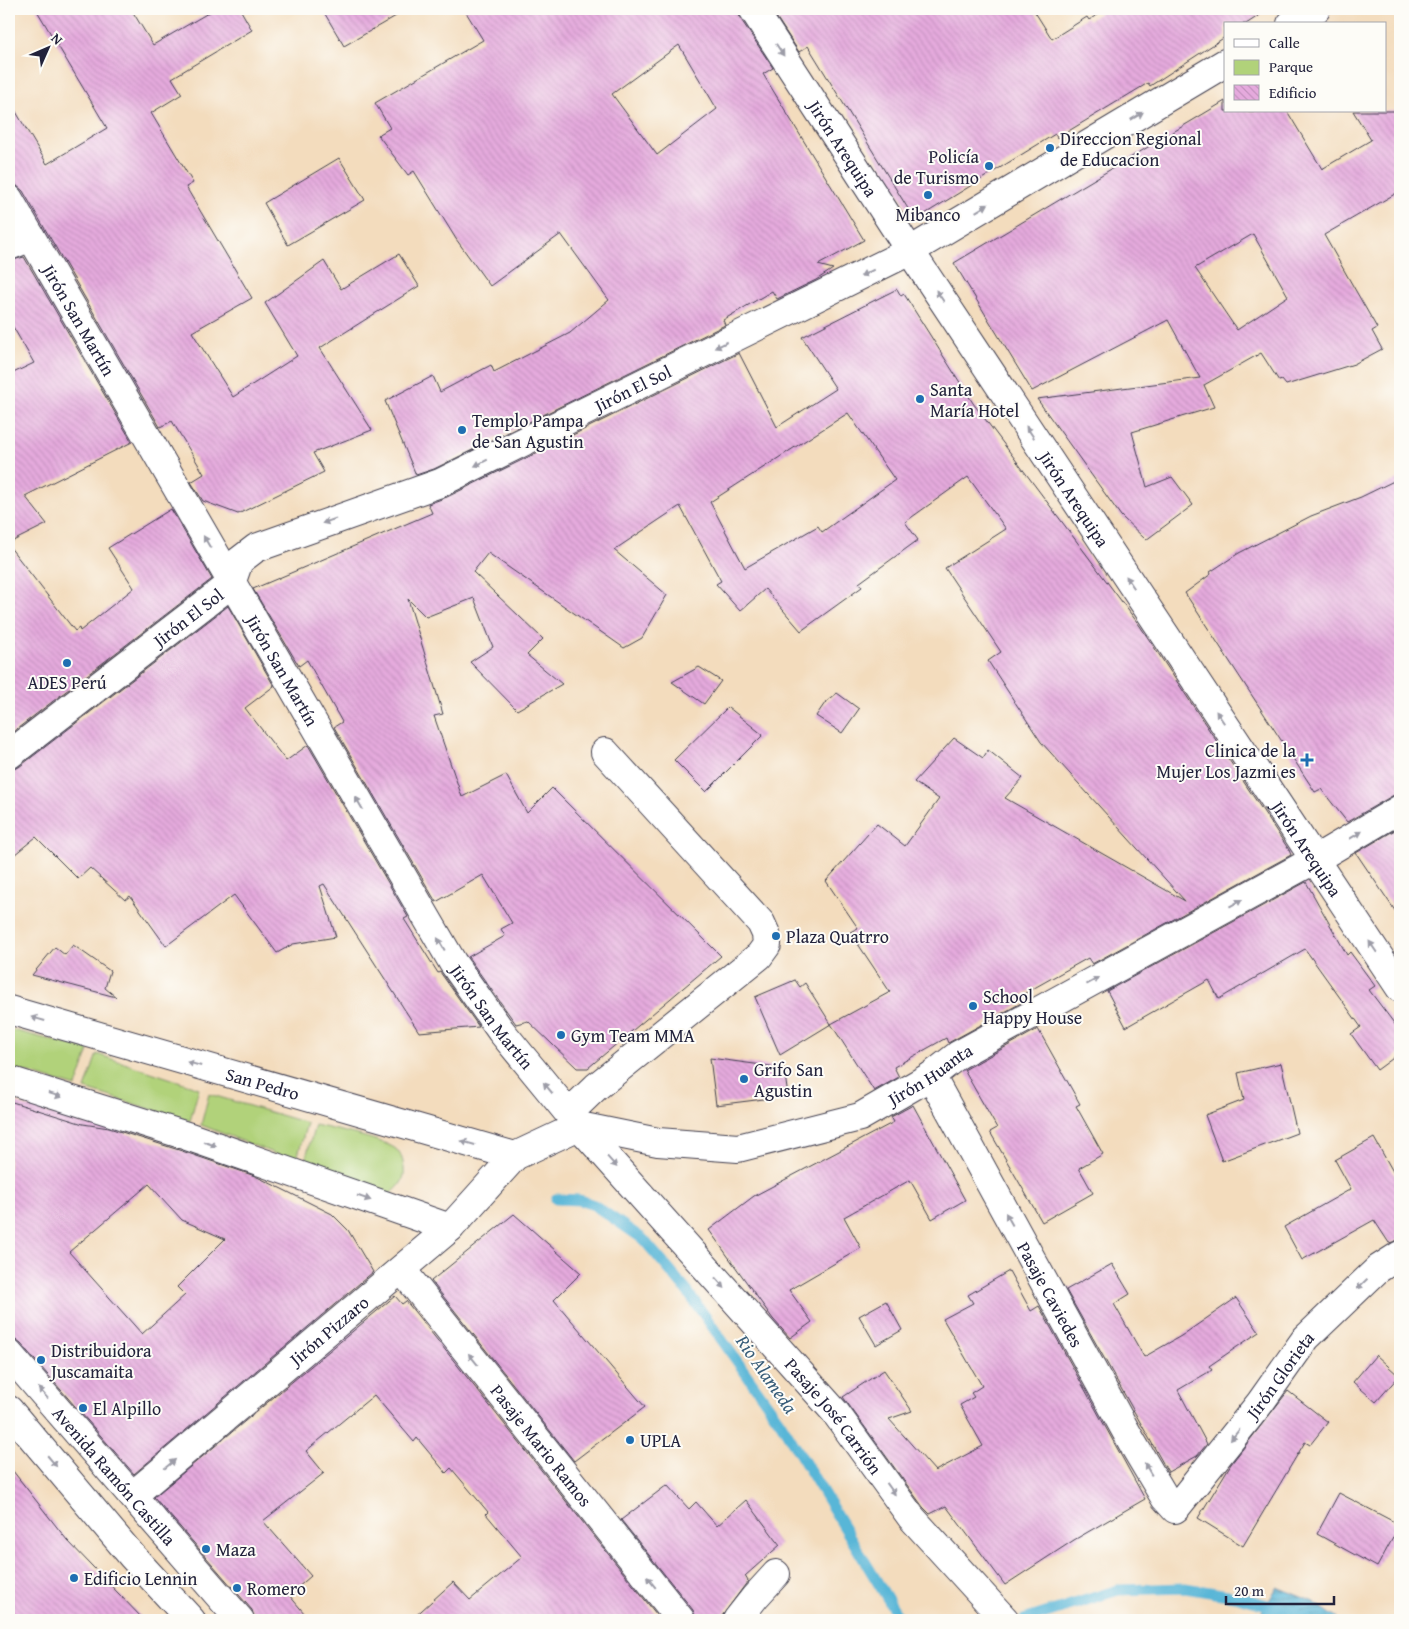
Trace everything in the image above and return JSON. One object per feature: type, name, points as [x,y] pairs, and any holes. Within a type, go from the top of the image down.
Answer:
[{"type":"street","name":"Jirón Arequipa","points":[[753,9],[910,251],[1400,988]]},
{"type":"street","points":[[1294,22],[1316,9]]},
{"type":"street","name":"Jirón El Sol","points":[[9,755],[231,584],[240,560],[256,548],[440,483],[910,251],[1224,64]]},
{"type":"street","name":"Jirón San Martín","points":[[9,199],[20,242],[231,584],[453,963],[501,1031],[574,1119]]},
{"type":"street","points":[[515,1156],[574,1119],[596,1087],[760,956],[767,945],[766,934],[761,923],[605,752]]},
{"type":"street","name":"Jirón Huanta","points":[[574,1119],[658,1142],[738,1148],[860,1118],[931,1076],[958,1055],[1314,860],[1400,809]]},
{"type":"street","name":"San Pedro","points":[[9,1010],[515,1156]]},
{"type":"street","name":"Pasaje Caviedes","points":[[931,1076],[1124,1427],[1165,1498],[1175,1509]]},
{"type":"street","points":[[9,1080],[187,1136],[450,1228]]},
{"type":"street","name":"Pasaje José Carrión","points":[[574,1119],[835,1412],[911,1517],[1003,1618]]},
{"type":"street","name":"Jirón Pizzaro","points":[[133,1495],[450,1228],[515,1156]]},
{"type":"street","name":"Jirón Glorieta","points":[[1175,1509],[1260,1403],[1306,1338],[1378,1269],[1400,1255]]},
{"type":"street","name":"Pasaje Mario Ramos","points":[[402,1270],[681,1620]]},
{"type":"street","name":"Avenida Ramón Castilla","points":[[9,1354],[240,1620]]},
{"type":"street","points":[[9,1410],[184,1617]]},
{"type":"street","points":[[737,1620],[755,1596],[776,1574]]},
{"type":"green space","points":[[9,1029],[89,1050],[76,1087],[9,1067]]},
{"type":"green space","points":[[97,1054],[199,1088],[190,1121],[85,1089]]},
{"type":"green space","points":[[209,1094],[307,1123],[296,1162],[201,1125]]},
{"type":"green space","points":[[315,1125],[382,1142],[397,1150],[404,1168],[404,1177],[400,1185],[387,1196],[304,1164]]},
{"type":"water","points":[[1277,1587],[1314,1602],[1339,1620],[1258,1620]]},
{"type":"building","points":[[36,9],[131,9],[153,45],[215,9],[240,9],[252,30],[172,78],[182,94],[151,113],[193,183],[186,187],[252,298],[192,332],[233,397],[297,356],[265,303],[324,261],[341,289],[399,254],[419,286],[320,348],[372,430],[313,453],[324,472],[238,514],[203,501],[191,482],[204,474],[172,421],[160,427],[23,191],[16,185],[9,183],[9,100],[47,164],[107,128]]},
{"type":"building","points":[[322,9],[408,9],[344,46]]},
{"type":"building","points":[[464,9],[738,9],[740,18],[773,68],[763,74],[864,240],[818,265],[833,269],[816,280],[777,299],[772,291],[723,320],[725,325],[434,469],[416,475],[385,401],[433,376],[440,392],[491,365],[494,372],[570,333],[609,300],[561,234],[490,286],[456,239],[414,171],[408,175],[378,135],[390,128],[375,103],[483,40]],"holes":[[[679,45],[717,109],[657,155],[612,94]]]},
{"type":"building","points":[[771,9],[1033,9],[1052,39],[1087,17],[1089,20],[1106,9],[1269,9],[1249,22],[1224,22],[1224,38],[1150,86],[1148,83],[1057,138],[1055,134],[915,220],[808,46],[799,52]]},
{"type":"building","points":[[1224,102],[1224,112],[1288,112],[1322,169],[1371,140],[1354,112],[1400,111],[1400,191],[1324,235],[1377,328],[1372,331],[1382,349],[1354,364],[1286,385],[1282,380],[1279,381],[1261,353],[1204,385],[1214,407],[1132,432],[1147,487],[1172,477],[1193,505],[1146,540],[1121,516],[1037,399],[1200,378],[1168,320],[1032,391],[954,263]],"holes":[[[1253,234],[1288,296],[1237,330],[1195,268]]]},
{"type":"building","points":[[339,158],[365,200],[288,245],[264,203]]},
{"type":"building","points":[[24,257],[132,442],[25,496],[47,524],[9,543],[9,375],[34,363],[9,320],[9,261]]},
{"type":"building","points":[[897,289],[901,296],[904,294],[973,403],[1140,626],[1291,855],[1092,964],[1088,958],[1020,996],[1023,1002],[948,1043],[946,1038],[894,1067],[899,1077],[874,1091],[831,1024],[890,992],[850,932],[858,928],[826,881],[877,824],[905,846],[939,799],[914,782],[954,738],[983,758],[988,750],[1023,778],[1005,798],[1185,901],[1041,742],[988,661],[1001,652],[945,568],[1006,529],[968,477],[905,522],[918,540],[859,583],[862,587],[801,631],[765,589],[740,611],[716,584],[721,581],[680,506],[614,550],[667,595],[642,638],[624,648],[488,553],[473,572],[543,639],[527,655],[562,684],[517,710],[470,662],[493,647],[474,598],[426,617],[408,599],[443,714],[434,716],[462,797],[506,775],[527,813],[552,788],[721,956],[588,1068],[577,1068],[528,1021],[516,1024],[468,957],[505,936],[501,929],[512,923],[483,875],[436,902],[334,727],[342,722],[307,660],[299,666],[253,589],[432,513],[428,504],[447,497],[739,353],[777,427],[836,389],[802,337]],"holes":[[[848,413],[895,480],[822,532],[818,526],[745,568],[710,502]]]},
{"type":"building","points":[[1400,478],[1400,793],[1347,822],[1321,789],[1315,792],[1185,593],[1211,574],[1210,572],[1239,553],[1311,516],[1361,497]]},
{"type":"building","points":[[171,509],[212,579],[9,735],[9,546],[75,631],[79,628],[80,631],[134,588],[108,548]]},
{"type":"building","points":[[228,606],[274,686],[245,708],[286,761],[308,745],[408,917],[404,919],[438,973],[440,972],[479,1027],[419,1032],[324,884],[320,886],[336,937],[293,944],[277,953],[234,895],[166,946],[130,896],[125,900],[90,868],[78,879],[36,837],[9,859],[9,770],[19,767]]},
{"type":"building","points":[[699,667],[721,681],[704,704],[672,682]]},
{"type":"building","points":[[837,693],[859,709],[842,733],[816,716],[825,703]]},
{"type":"building","points":[[728,707],[763,735],[706,792],[674,760]]},
{"type":"building","points":[[1400,827],[1400,918],[1356,853]]},
{"type":"building","points":[[1306,882],[1347,955],[1350,952],[1375,986],[1369,990],[1400,1031],[1400,1053],[1377,1070],[1351,1034],[1361,1027],[1305,949],[1219,999],[1209,980],[1126,1027],[1107,991]]},
{"type":"building","points":[[73,945],[110,971],[105,988],[116,997],[32,975],[55,947],[65,955]]},
{"type":"building","points":[[795,980],[800,987],[805,983],[831,1024],[780,1055],[755,997]]},
{"type":"building","points":[[1038,1029],[1080,1104],[1076,1106],[1103,1154],[1079,1168],[1093,1193],[1042,1222],[990,1132],[997,1128],[964,1070]]},
{"type":"building","points":[[710,1058],[784,1068],[788,1096],[716,1105]]},
{"type":"building","points":[[1281,1063],[1297,1133],[1222,1161],[1205,1115],[1244,1100],[1238,1073]]},
{"type":"building","points":[[9,1101],[83,1124],[109,1128],[255,1176],[332,1214],[348,1230],[373,1272],[134,1474],[21,1344],[9,1335]],"holes":[[[149,1184],[182,1220],[225,1239],[177,1287],[185,1295],[142,1334],[69,1252]]]},
{"type":"building","points":[[913,1105],[965,1200],[932,1219],[910,1180],[844,1217],[861,1248],[789,1290],[812,1322],[790,1338],[773,1319],[709,1230],[754,1196],[894,1122],[891,1117]]},
{"type":"building","points":[[1374,1138],[1400,1184],[1400,1240],[1389,1243],[1374,1220],[1302,1260],[1284,1227],[1351,1189],[1335,1160]]},
{"type":"building","points":[[514,1214],[581,1273],[554,1300],[645,1407],[574,1461],[431,1281]]},
{"type":"building","points":[[1112,1264],[1130,1294],[1114,1304],[1144,1357],[1181,1336],[1236,1298],[1259,1332],[1209,1366],[1212,1370],[1178,1390],[1207,1444],[1197,1456],[1168,1472],[1066,1290]]},
{"type":"building","points":[[1009,1271],[1031,1311],[1039,1306],[1145,1499],[1074,1540],[1005,1585],[946,1506],[930,1514],[923,1507],[843,1397],[884,1370],[912,1411],[889,1419],[935,1471],[983,1446],[960,1405],[974,1397],[971,1393],[982,1386],[943,1319],[973,1303],[968,1295]]},
{"type":"building","points":[[395,1296],[402,1304],[406,1301],[661,1620],[411,1620],[453,1582],[470,1600],[522,1557],[451,1468],[446,1473],[417,1438],[414,1442],[374,1395],[306,1451],[324,1473],[263,1521],[311,1576],[289,1595],[310,1620],[255,1620],[252,1610],[154,1497]]},
{"type":"building","points":[[886,1301],[902,1330],[876,1345],[859,1316]]},
{"type":"building","points":[[1376,1355],[1399,1376],[1376,1402],[1353,1382]]},
{"type":"building","points":[[1288,1391],[1328,1422],[1310,1445],[1305,1442],[1243,1546],[1198,1518],[1231,1464]]},
{"type":"building","points":[[9,1466],[67,1540],[144,1620],[9,1620]]},
{"type":"building","points":[[667,1485],[689,1509],[696,1502],[717,1526],[746,1500],[780,1545],[745,1576],[748,1581],[719,1620],[696,1620],[693,1610],[621,1520]]},
{"type":"building","points":[[1339,1493],[1400,1525],[1377,1567],[1317,1534]]},
{"type":"waterway","name":"Rio Alameda","points":[[556,1199],[579,1200],[594,1205],[643,1239],[687,1291],[781,1423],[898,1616],[903,1620]]},
{"type":"waterway","name":"Rio Alameda","points":[[1024,1620],[1118,1590],[1185,1588],[1234,1596],[1294,1612],[1308,1620]]},
{"type":"place","name":"Direccion Regional de Educacion","points":[[1050,148]]},
{"type":"place","name":"Policía de Turismo","points":[[989,166]]},
{"type":"place","name":"Mibanco","points":[[928,195]]},
{"type":"place","name":"Santa María Hotel","points":[[920,399]]},
{"type":"place","name":"Templo Pampa de San Agustin","points":[[462,430]]},
{"type":"place","name":"ADES Perú","points":[[67,663]]},
{"type":"place","name":"Clinica de la Mujer Los Jazmi es","points":[[1307,760]]},
{"type":"place","name":"Plaza Quatrro","points":[[776,936]]},
{"type":"place","name":"School Happy House","points":[[973,1006]]},
{"type":"place","name":"Gym Team MMA","points":[[561,1035]]},
{"type":"place","name":"Grifo San Agustin","points":[[744,1079]]},
{"type":"place","name":"Distribuidora Juscamaita","points":[[41,1360]]},
{"type":"place","name":"El Alpillo","points":[[83,1408]]},
{"type":"place","name":"UPLA","points":[[630,1440]]},
{"type":"place","name":"Maza","points":[[206,1549]]},
{"type":"place","name":"Edificio Lennin","points":[[74,1578]]},
{"type":"place","name":"Romero","points":[[237,1588]]}]
